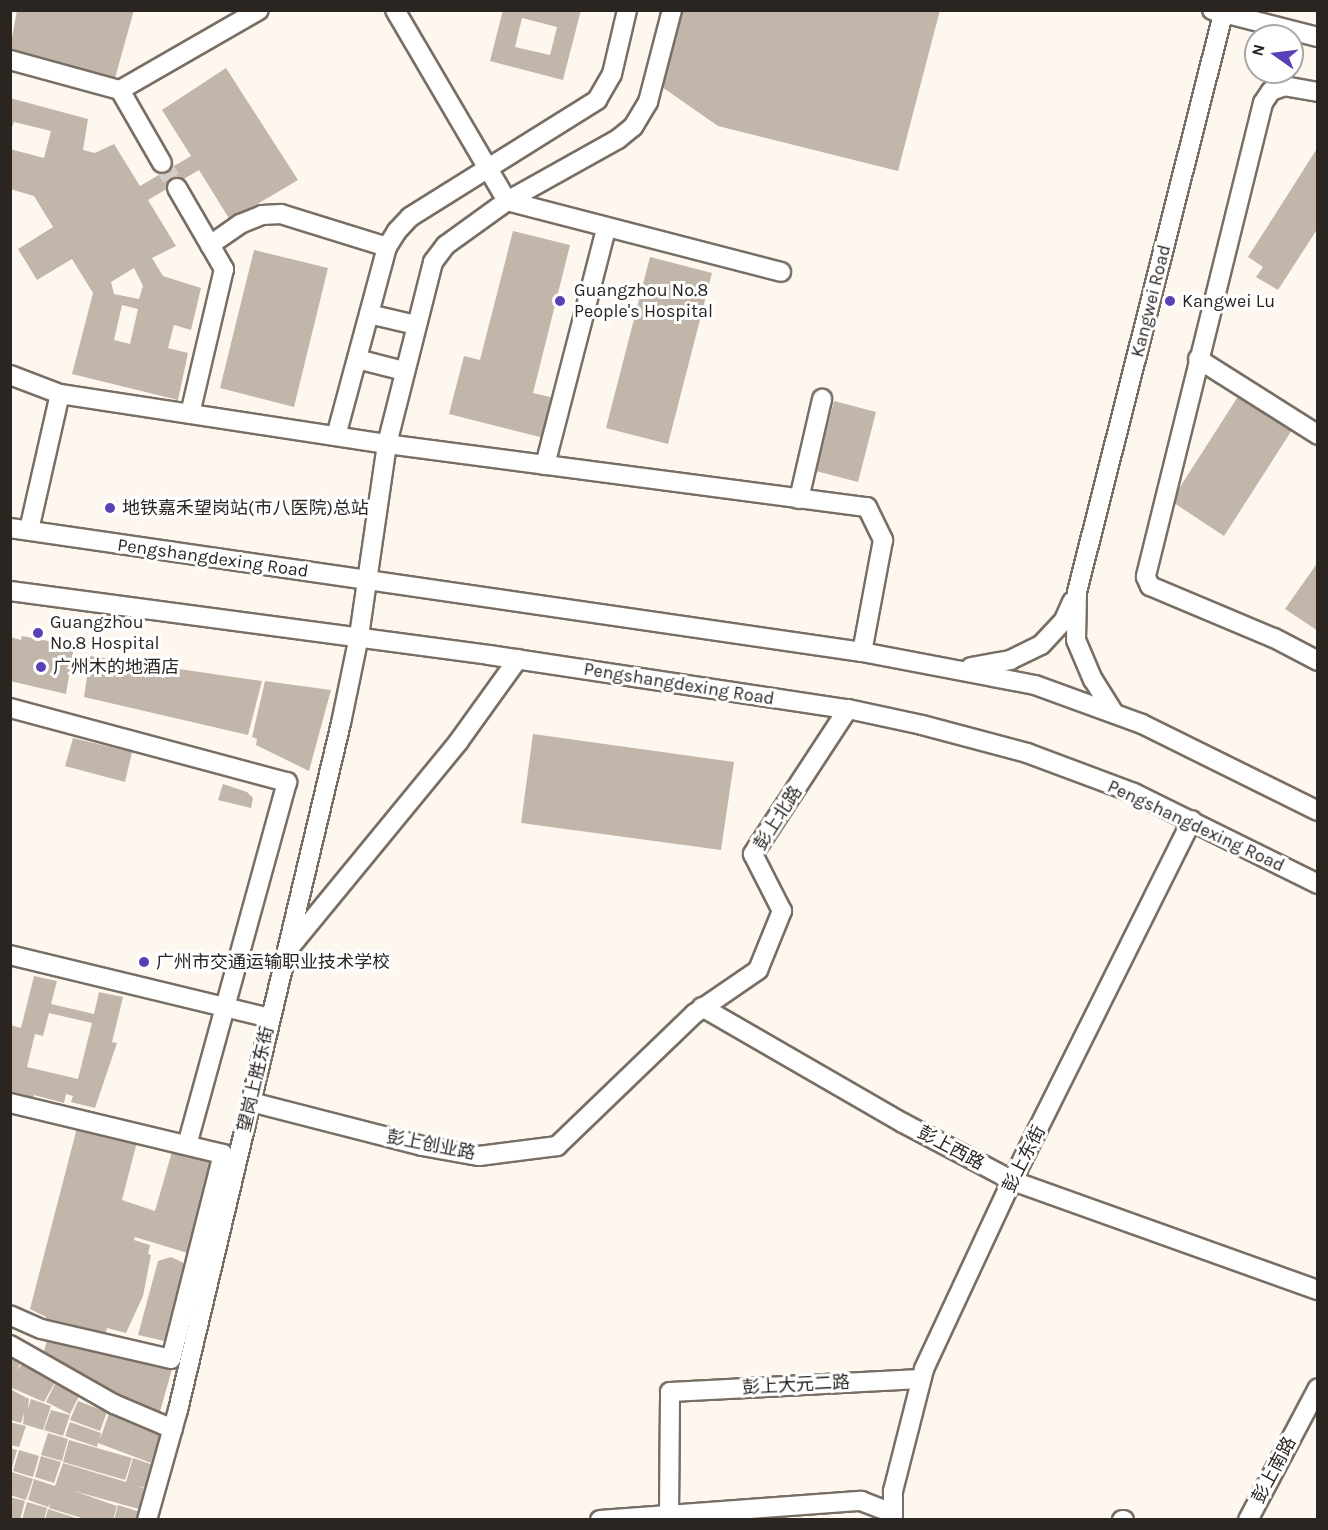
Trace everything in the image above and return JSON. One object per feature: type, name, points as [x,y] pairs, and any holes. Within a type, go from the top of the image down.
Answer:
[{"type":"street","points":[[120,90],[259,10]]},
{"type":"street","points":[[395,10],[490,168],[507,201],[606,229],[781,272]]},
{"type":"street","points":[[336,436],[387,247],[410,217],[597,100],[612,74],[627,10]]},
{"type":"street","name":"望岗上胜东街","points":[[147,1520],[173,1429],[287,951],[359,636],[387,444],[416,325],[439,251],[507,201],[618,139],[633,127],[648,102],[672,10]]},
{"type":"street","points":[[1220,11],[1317,37]]},
{"type":"street","name":"Kangwei Road","points":[[1077,592],[1220,11]]},
{"type":"street","points":[[10,60],[120,90],[162,163]]},
{"type":"street","points":[[1317,92],[1285,86],[1271,91],[1263,104],[1198,359],[1146,577],[1150,586],[1317,661]]},
{"type":"street","points":[[177,188],[224,269],[189,414]]},
{"type":"street","points":[[210,245],[240,224],[262,215],[280,214],[387,247]]},
{"type":"street","points":[[545,465],[606,229]]},
{"type":"street","points":[[369,314],[416,325]]},
{"type":"street","points":[[357,359],[404,370]]},
{"type":"street","points":[[1198,359],[1317,435]]},
{"type":"street","points":[[10,375],[60,394],[189,414],[387,444],[867,507],[884,540],[862,652]]},
{"type":"street","points":[[29,530],[60,394]]},
{"type":"street","points":[[799,499],[822,399]]},
{"type":"street","name":"Pengshangdexing Road","points":[[10,528],[862,652],[1035,685],[1114,713],[1317,810]]},
{"type":"street","name":"Pengshangdexing Road","points":[[10,591],[359,636],[848,709],[1027,753],[1192,820],[1317,884]]},
{"type":"street","points":[[953,669],[1010,660],[1041,645],[1064,620],[1077,592]]},
{"type":"street","points":[[1077,592],[1076,640],[1093,680],[1114,713]]},
{"type":"street","points":[[287,951],[465,733],[518,659]]},
{"type":"street","points":[[10,708],[287,782],[188,1142]]},
{"type":"street","name":"彭上北路","points":[[702,1007],[758,970],[782,911],[753,854],[848,709]]},
{"type":"street","name":"彭上东街","points":[[891,1516],[921,1378],[1013,1180],[1192,820]]},
{"type":"street","points":[[10,954],[271,1018]]},
{"type":"street","name":"彭上创业路","points":[[251,1102],[422,1146],[479,1156],[557,1146],[702,1007]]},
{"type":"street","name":"彭上西路","points":[[702,1007],[903,1123],[1013,1180],[1317,1290]]},
{"type":"street","points":[[10,1103],[188,1142],[223,1154],[171,1359],[41,1329],[10,1315]]},
{"type":"street","points":[[10,1345],[114,1404],[173,1429]]},
{"type":"street","name":"彭上大元二路","points":[[669,1513],[670,1392],[921,1378]]},
{"type":"street","name":"彭上南路","points":[[1248,1520],[1317,1388]]},
{"type":"street","points":[[600,1519],[861,1501],[891,1516]]},
{"type":"building","points":[[17,10],[134,10],[115,78],[10,49]]},
{"type":"building","points":[[503,10],[581,10],[563,80],[490,61]],"holes":[[[522,18],[557,27],[550,55],[515,47]]]},
{"type":"building","points":[[680,10],[940,10],[898,171],[718,126],[662,87]]},
{"type":"building","points":[[226,68],[298,180],[230,220],[199,170],[148,200],[176,246],[152,258],[163,276],[201,288],[191,330],[174,325],[168,348],[188,353],[178,400],[72,374],[93,293],[72,259],[37,280],[18,249],[53,227],[34,196],[10,189],[10,149],[44,158],[51,131],[14,122],[10,132],[10,98],[88,119],[83,150],[95,153],[114,144],[140,186],[191,156],[162,110]],"holes":[[[134,268],[143,286],[139,299],[114,294],[111,282]],[[122,305],[138,309],[130,344],[114,340]]]},
{"type":"building","points":[[1318,147],[1318,228],[1278,290],[1256,277],[1263,267],[1248,257]]},
{"type":"building","points":[[513,231],[570,245],[533,393],[554,398],[544,438],[449,414],[464,356],[480,360]]},
{"type":"building","points":[[254,250],[328,268],[294,407],[220,388]]},
{"type":"building","points":[[650,257],[712,273],[668,444],[606,428]]},
{"type":"building","points":[[1239,395],[1292,430],[1224,536],[1171,501]]},
{"type":"building","points":[[834,401],[876,412],[858,482],[816,471]]},
{"type":"building","points":[[1318,562],[1318,631],[1285,609]]},
{"type":"building","name":"广州木的地酒店","points":[[22,636],[74,646],[66,694],[10,681],[10,637],[21,640]]},
{"type":"building","points":[[90,656],[262,681],[248,735],[84,697]]},
{"type":"building","points":[[265,681],[331,690],[309,771],[256,745],[257,739],[252,737]]},
{"type":"building","points":[[533,734],[734,762],[721,850],[521,823]]},
{"type":"building","points":[[73,738],[132,752],[125,782],[65,766]]},
{"type":"building","points":[[223,784],[247,792],[253,798],[251,808],[218,800]]},
{"type":"building","points":[[34,976],[57,981],[51,1004],[94,1014],[99,992],[123,997],[112,1042],[117,1043],[95,1108],[71,1102],[73,1096],[66,1094],[64,1103],[34,1095],[32,1104],[10,1099],[10,1025],[21,1028]],"holes":[[[49,1013],[92,1023],[78,1079],[27,1067],[35,1034],[43,1036]]]},
{"type":"building","points":[[78,1124],[138,1138],[122,1200],[155,1211],[173,1148],[216,1157],[191,1254],[135,1237],[134,1240],[150,1245],[148,1254],[151,1255],[143,1296],[126,1333],[107,1328],[105,1335],[44,1324],[46,1317],[30,1309]]},
{"type":"building","points":[[171,1257],[184,1263],[164,1341],[138,1335],[158,1261]]},
{"type":"building","points":[[48,1337],[172,1369],[158,1419],[42,1358]]},
{"type":"building","points":[[10,1351],[22,1360],[17,1370],[22,1364],[55,1382],[44,1402],[12,1388]]},
{"type":"building","points":[[56,1382],[80,1394],[70,1414],[46,1402]]},
{"type":"building","points":[[12,1390],[29,1399],[28,1409],[31,1399],[51,1406],[43,1430],[23,1424],[24,1413],[21,1423],[10,1420]]},
{"type":"building","points":[[78,1401],[107,1412],[100,1431],[70,1420]]},
{"type":"building","points":[[51,1410],[70,1415],[63,1436],[44,1430]]},
{"type":"building","points":[[110,1411],[162,1431],[151,1463],[98,1443],[97,1447],[65,1436],[70,1422],[101,1433],[100,1439]]},
{"type":"building","points":[[10,1422],[26,1426],[19,1447],[10,1445]]},
{"type":"building","points":[[48,1433],[68,1439],[62,1461],[41,1455]]},
{"type":"building","points":[[69,1440],[132,1458],[125,1480],[63,1462]]},
{"type":"building","points":[[10,1448],[17,1450],[11,1471],[10,1470]]},
{"type":"building","points":[[19,1450],[39,1456],[33,1477],[13,1471]]},
{"type":"building","points":[[41,1456],[61,1462],[54,1483],[35,1477]]},
{"type":"building","points":[[133,1458],[156,1466],[149,1488],[136,1486],[152,1490],[146,1511],[74,1491],[117,1506],[113,1520],[88,1520],[49,1508],[50,1503],[48,1507],[28,1500],[34,1479],[55,1486],[63,1463],[126,1482]]},
{"type":"building","points":[[12,1472],[33,1479],[26,1500],[10,1495]]},
{"type":"building","points":[[10,1497],[25,1501],[20,1520],[10,1520]]},
{"type":"building","points":[[27,1502],[47,1508],[44,1520],[22,1520]]},
{"type":"building","points":[[118,1505],[140,1512],[138,1520],[114,1520]]},
{"type":"building","points":[[48,1509],[79,1519],[79,1520],[45,1520]]},
{"type":"tunnel","points":[[162,163],[177,188]]},
{"type":"place","name":"Guangzhou No.8 People's Hospital","points":[[560,301]]},
{"type":"place","name":"Kangwei Lu","points":[[1170,301]]},
{"type":"place","name":"地铁嘉禾望岗站(市八医院)总站","points":[[110,508]]},
{"type":"place","name":"Guangzhou No.8 Hospital","points":[[38,633]]},
{"type":"place","name":"广州木的地酒店","points":[[41,667]]},
{"type":"place","name":"广州市交通运输职业技术学校","points":[[144,962]]}]
